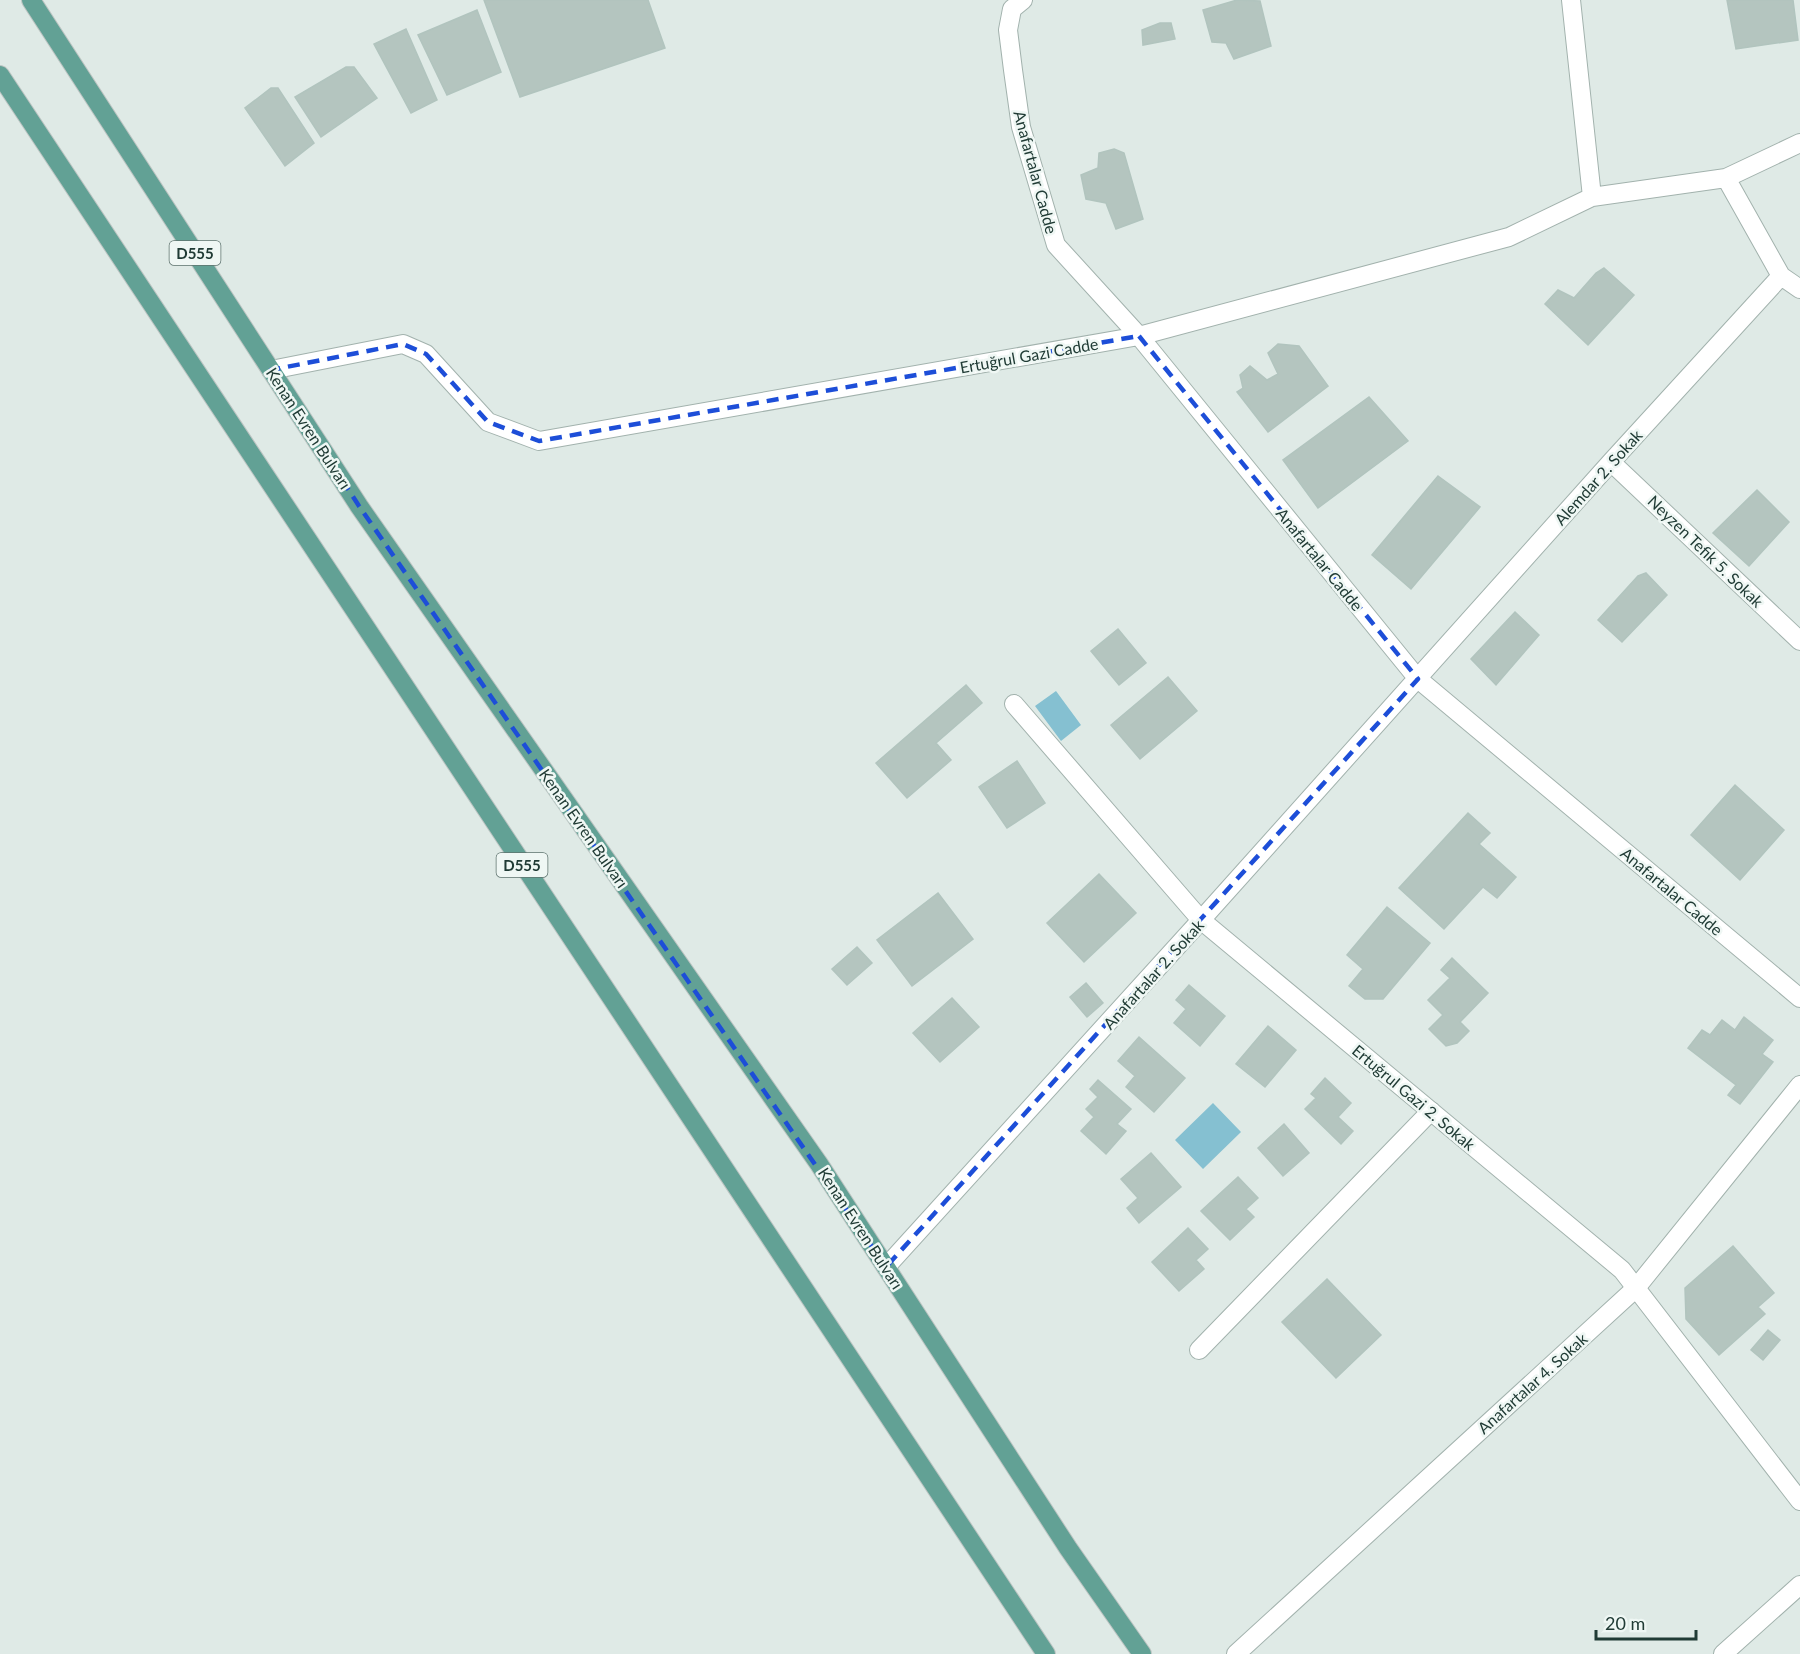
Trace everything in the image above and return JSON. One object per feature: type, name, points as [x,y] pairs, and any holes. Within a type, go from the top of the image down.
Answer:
[{"type":"main road","name":"Kenan Evren Bulvarı","points":[[31,0],[359,506],[819,1164],[1068,1548],[1142,1654]]},
{"type":"main road","name":"D555","points":[[0,75],[1046,1654]]},
{"type":"street","points":[[1571,0],[1592,197]]},
{"type":"street","name":"Anafartalar Cadde","points":[[1018,5],[1008,30],[1021,127],[1056,244],[1139,336],[1418,679],[1800,998]]},
{"type":"street","name":"Ertuğrul Gazi Cadde","points":[[271,370],[403,344],[426,354],[488,422],[539,441],[1139,336],[1509,237],[1592,197],[1726,178],[1800,142]]},
{"type":"street","points":[[1726,178],[1781,276],[1800,289]]},
{"type":"street","name":"Alemdar 2. Sokak","points":[[1418,679],[1611,462],[1781,276]]},
{"type":"street","name":"Neyzen Tefik 5. Sokak","points":[[1611,462],[1800,641]]},
{"type":"street","name":"Anafartalar 2. Sokak","points":[[886,1267],[1418,679]]},
{"type":"street","name":"Ertuğrul Gazi 2. Sokak","points":[[1014,704],[1202,920],[1622,1270],[1800,1501]]},
{"type":"street","name":"Anafartalar 4. Sokak","points":[[1236,1654],[1636,1288],[1800,1084]]},
{"type":"street","points":[[1199,1350],[1431,1111]]},
{"type":"street","points":[[1723,1654],[1800,1585]]},
{"type":"highlighted area","points":[[1139,336],[1418,679],[886,1267],[359,506],[271,370],[403,344],[426,354],[488,422],[539,441]]},
{"type":"water","points":[[1056,691],[1081,725],[1061,741],[1035,706]]},
{"type":"water","points":[[1213,1103],[1241,1132],[1203,1169],[1175,1140]]},
{"type":"building","points":[[484,0],[648,0],[665,48],[520,97]]},
{"type":"building","points":[[1237,0],[1260,1],[1271,46],[1234,59],[1226,43],[1212,42],[1203,10]]},
{"type":"building","points":[[1727,0],[1793,0],[1798,40],[1736,49]]},
{"type":"building","points":[[477,10],[501,72],[447,95],[418,35]]},
{"type":"building","points":[[1160,23],[1171,23],[1175,39],[1143,45],[1142,30]]},
{"type":"building","points":[[406,29],[437,100],[411,113],[374,44]]},
{"type":"building","points":[[346,67],[354,67],[377,98],[321,137],[295,97]]},
{"type":"building","points":[[271,88],[278,88],[314,143],[285,166],[245,108]]},
{"type":"building","points":[[1114,149],[1124,153],[1143,219],[1116,229],[1106,203],[1086,199],[1081,175],[1098,168],[1099,153]]},
{"type":"building","points":[[1604,268],[1634,295],[1588,345],[1545,304],[1558,290],[1574,298],[1596,273]]},
{"type":"building","points":[[1278,344],[1299,346],[1328,386],[1268,432],[1237,392],[1243,388],[1240,375],[1250,366],[1267,380],[1278,374],[1268,353]]},
{"type":"building","points":[[1369,397],[1408,441],[1318,508],[1283,460]]},
{"type":"building","points":[[1438,476],[1480,507],[1411,589],[1372,555]]},
{"type":"building","points":[[1757,490],[1789,522],[1749,566],[1713,533]]},
{"type":"building","points":[[1646,573],[1667,595],[1622,642],[1598,620],[1638,576]]},
{"type":"building","points":[[1515,612],[1539,635],[1496,685],[1471,659]]},
{"type":"building","points":[[1118,629],[1146,663],[1119,685],[1091,651]]},
{"type":"building","points":[[1168,677],[1197,711],[1140,759],[1111,725]]},
{"type":"building","points":[[966,685],[982,703],[936,743],[951,760],[907,798],[876,763]]},
{"type":"building","points":[[1017,761],[1045,803],[1007,828],[979,787]]},
{"type":"building","points":[[1735,785],[1784,830],[1740,880],[1691,835]]},
{"type":"building","points":[[1468,813],[1490,833],[1479,844],[1516,877],[1497,898],[1483,887],[1444,929],[1399,888]]},
{"type":"building","points":[[1099,874],[1136,913],[1084,962],[1047,923]]},
{"type":"building","points":[[938,893],[973,939],[912,986],[877,940]]},
{"type":"building","points":[[1387,907],[1430,943],[1383,999],[1365,999],[1349,986],[1363,969],[1347,955]]},
{"type":"building","points":[[857,947],[872,963],[847,985],[832,969]]},
{"type":"building","points":[[1452,958],[1488,993],[1460,1022],[1469,1031],[1457,1043],[1446,1046],[1429,1029],[1443,1015],[1428,1000],[1450,978],[1441,970]]},
{"type":"building","points":[[1086,983],[1103,1003],[1087,1017],[1070,997]]},
{"type":"building","points":[[1189,985],[1225,1016],[1200,1046],[1174,1023],[1186,1009],[1176,1000]]},
{"type":"building","points":[[952,998],[979,1027],[940,1062],[913,1033]]},
{"type":"building","points":[[1744,1017],[1773,1040],[1762,1054],[1773,1062],[1740,1104],[1728,1095],[1736,1085],[1688,1048],[1702,1030],[1710,1035],[1722,1020],[1735,1030]]},
{"type":"building","points":[[1268,1026],[1296,1050],[1265,1087],[1236,1064]]},
{"type":"building","points":[[1139,1037],[1185,1078],[1154,1112],[1126,1087],[1135,1076],[1118,1061]]},
{"type":"building","points":[[1325,1078],[1351,1103],[1338,1117],[1353,1131],[1341,1144],[1305,1109],[1316,1098],[1311,1094]]},
{"type":"building","points":[[1098,1080],[1131,1109],[1117,1124],[1126,1131],[1106,1154],[1081,1131],[1094,1117],[1086,1109],[1098,1097],[1090,1089]]},
{"type":"building","points":[[1284,1124],[1309,1153],[1283,1176],[1258,1148]]},
{"type":"building","points":[[1151,1153],[1181,1187],[1139,1223],[1127,1208],[1138,1198],[1121,1179]]},
{"type":"building","points":[[1238,1177],[1258,1198],[1246,1209],[1254,1217],[1230,1240],[1201,1211]]},
{"type":"building","points":[[1188,1228],[1208,1249],[1196,1260],[1204,1269],[1179,1291],[1152,1262]]},
{"type":"building","points":[[1733,1246],[1774,1293],[1758,1307],[1765,1314],[1719,1355],[1686,1319],[1685,1288]]},
{"type":"building","points":[[1327,1279],[1381,1335],[1336,1378],[1282,1322]]},
{"type":"building","points":[[1768,1330],[1780,1340],[1763,1360],[1751,1350]]}]
